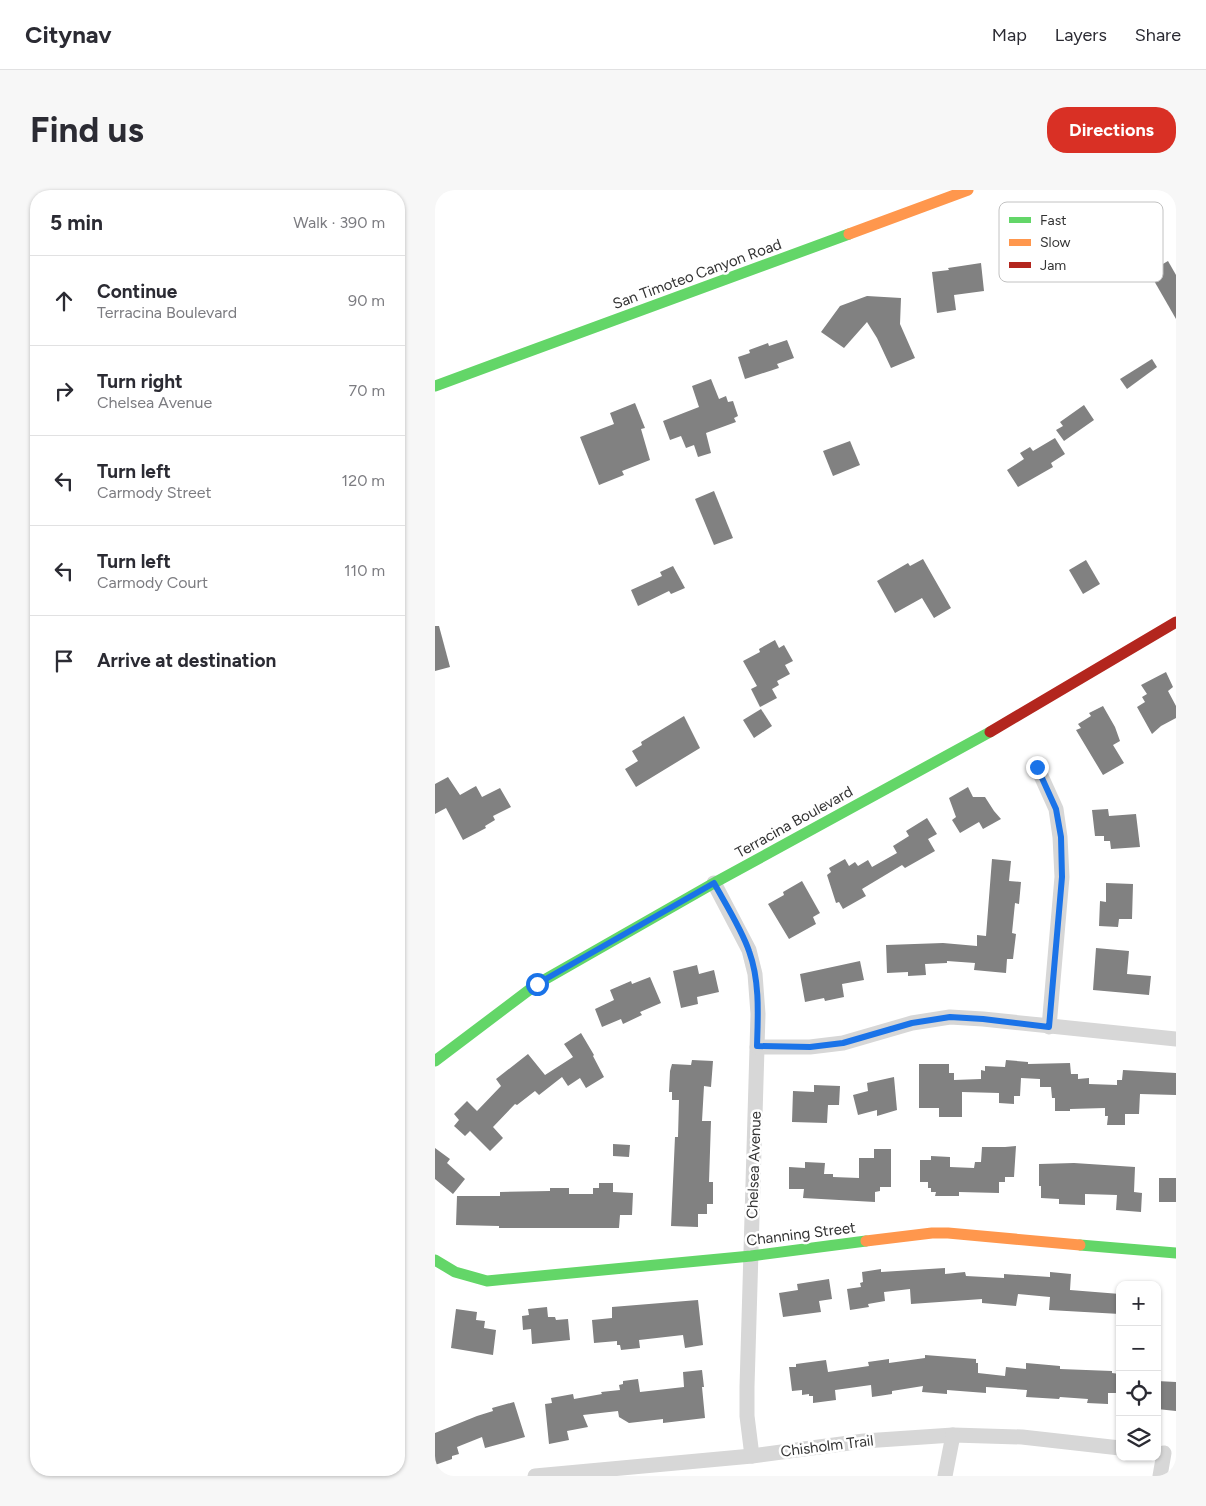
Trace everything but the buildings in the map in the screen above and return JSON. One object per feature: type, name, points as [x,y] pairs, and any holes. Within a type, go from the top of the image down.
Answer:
[{"type":"main road","name":"San Timoteo Canyon Road","points":[[435,386],[968,190]]},
{"type":"main road","name":"Terracina Boulevard","points":[[435,1061],[537,984],[714,883],[988,733],[1176,622]]},
{"type":"main road","name":"Channing Street","points":[[435,1260],[455,1272],[487,1281],[751,1256],[948,1232],[1176,1253]]},
{"type":"street","points":[[1037,767],[1056,809],[1061,837],[1062,877],[1049,1027]]},
{"type":"street","name":"Chelsea Avenue","points":[[714,883],[749,950],[755,974],[758,1014],[747,1387],[747,1416],[752,1456]]},
{"type":"street","points":[[757,1046],[810,1047],[843,1043],[912,1023],[950,1017],[1176,1039]]},
{"type":"street","points":[[945,1476],[953,1435]]},
{"type":"street","name":"Chisholm Trail","points":[[535,1476],[589,1473],[752,1456],[864,1441],[953,1435],[1022,1437],[1116,1448]]},
{"type":"street","points":[[1160,1476],[1166,1454]]},
{"type":"traffic: fast","points":[[435,386],[849,234]]},
{"type":"traffic: fast","points":[[435,1061],[537,984],[714,883],[990,732]]},
{"type":"traffic: fast","points":[[435,1260],[455,1272],[487,1281],[751,1256],[866,1241]]},
{"type":"traffic: fast","points":[[1080,1245],[1176,1253]]},
{"type":"traffic: slow","points":[[849,234],[968,190]]},
{"type":"traffic: slow","points":[[866,1241],[932,1233],[948,1233],[1080,1245]]},
{"type":"traffic: jam","points":[[990,732],[1176,622]]},
{"type":"route","points":[[537,984],[714,883],[749,950],[755,974],[758,1014],[757,1046],[810,1047],[843,1043],[912,1023],[950,1017],[1049,1027],[1062,877],[1061,837],[1056,809],[1037,767]]}]
